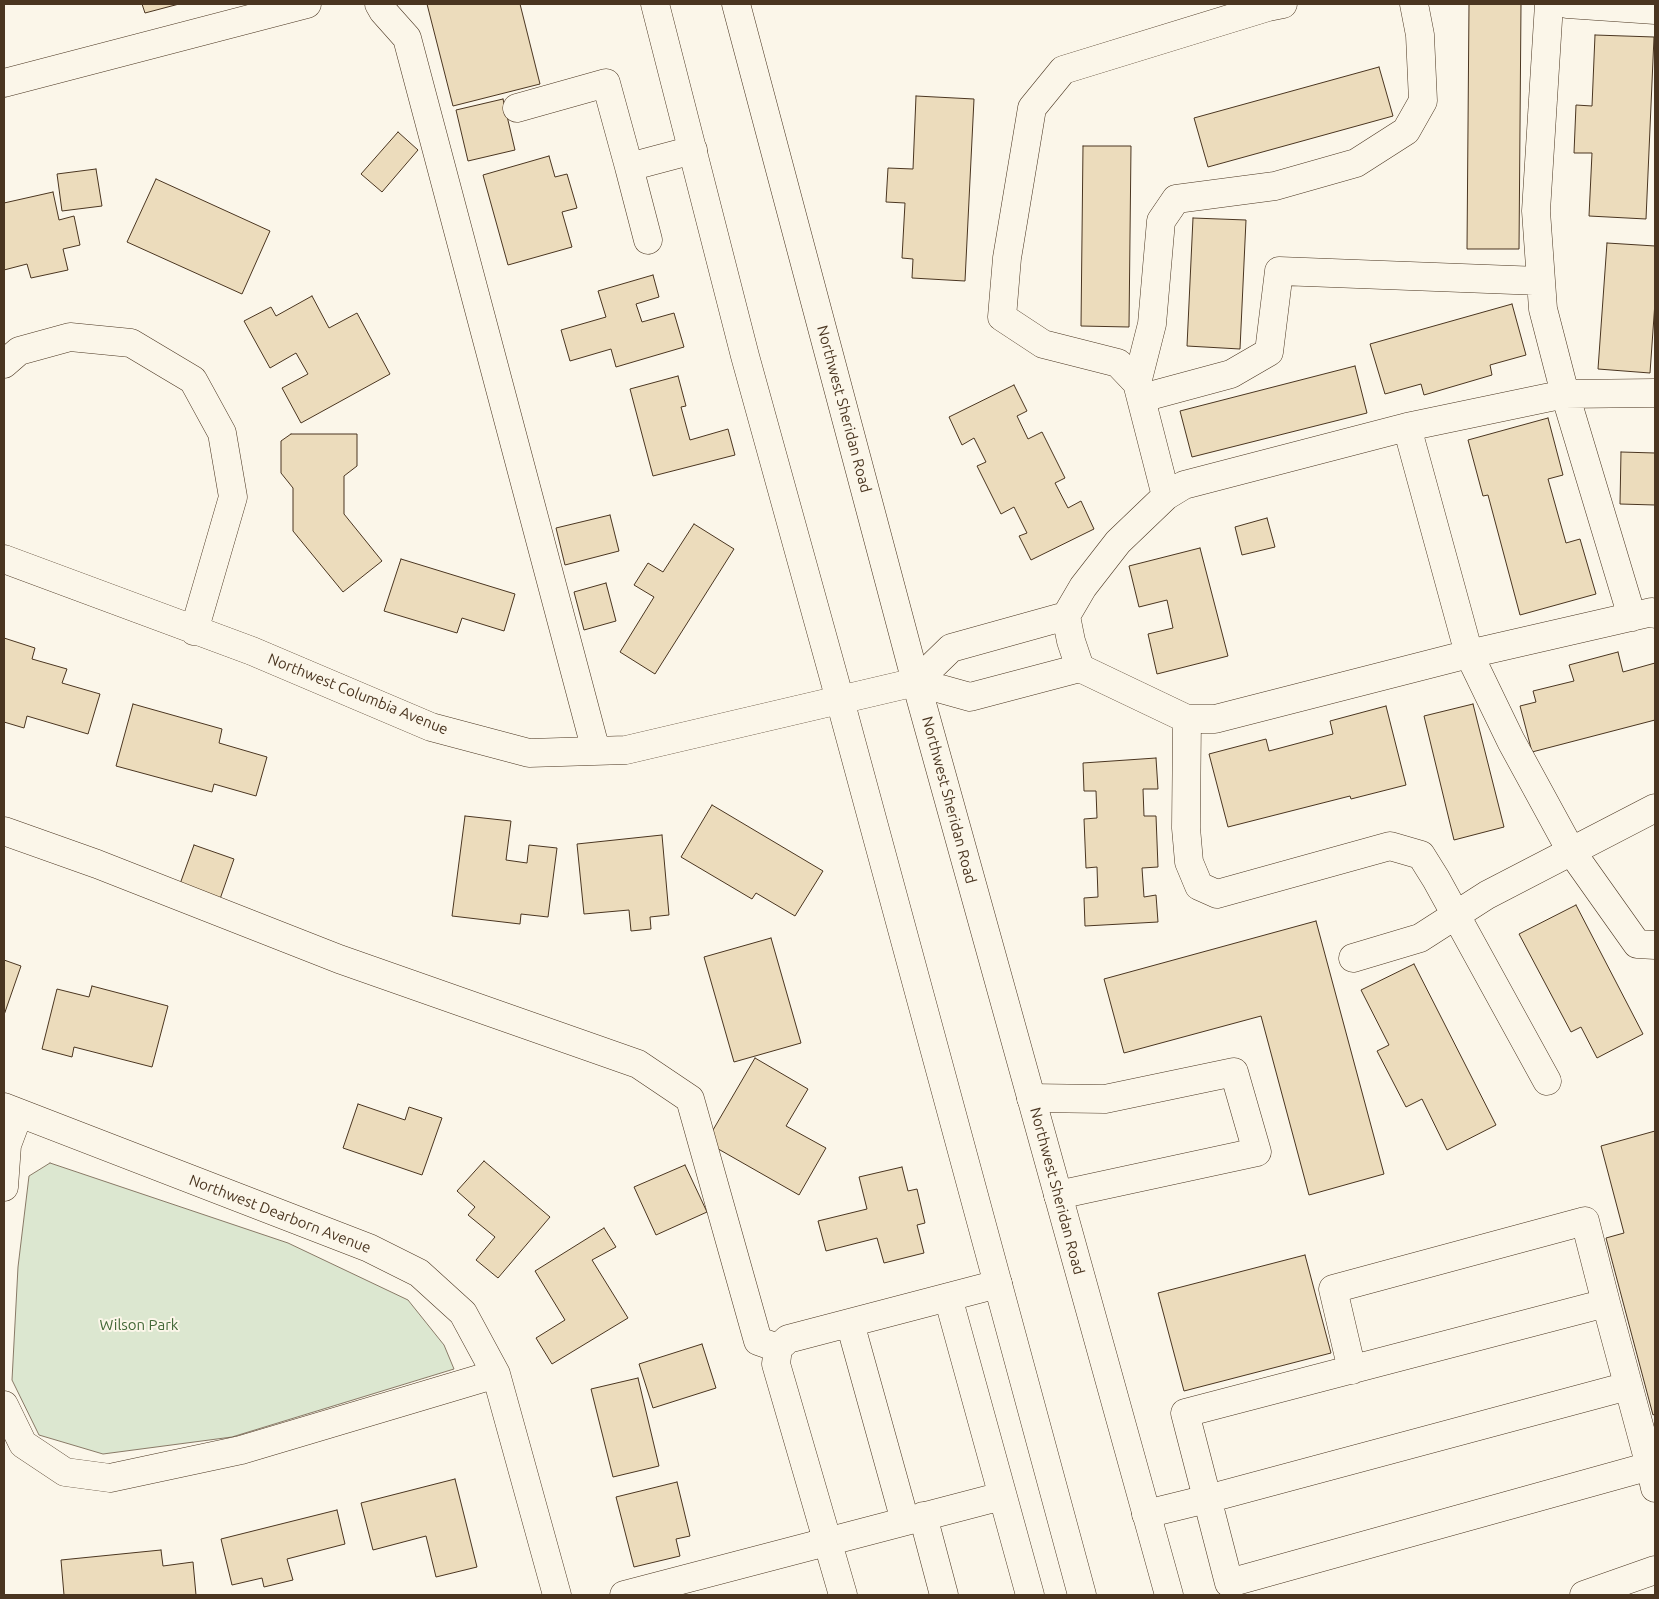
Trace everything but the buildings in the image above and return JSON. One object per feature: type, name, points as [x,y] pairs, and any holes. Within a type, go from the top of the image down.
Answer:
[{"type":"main road","points":[[4,83],[307,4]]},
{"type":"main road","points":[[379,4],[407,38],[596,751]]},
{"type":"main road","points":[[655,4],[745,356],[1082,1595]]},
{"type":"main road","name":"Northwest Sheridan Road","points":[[736,4],[916,682],[1169,1595]]},
{"type":"main road","points":[[1166,496],[1139,391],[1118,363],[1043,344],[1002,317],[1007,258],[1032,108],[1063,70],[1283,4]]},
{"type":"main road","points":[[1139,391],[1152,324],[1162,221],[1176,199],[1275,186],[1356,163],[1406,131],[1423,101],[1420,35],[1414,4]]},
{"type":"main road","points":[[916,682],[970,697],[1080,668],[1188,719],[1215,719],[1469,654],[1644,615],[1564,394],[1543,309],[1536,211],[1549,4]]},
{"type":"main road","points":[[1567,4],[1655,10]]},
{"type":"main road","points":[[517,108],[606,84],[648,240]]},
{"type":"main road","points":[[629,167],[692,150]]},
{"type":"main road","points":[[1139,391],[1231,374],[1270,352],[1278,272],[1540,281]]},
{"type":"main road","points":[[4,364],[19,351],[70,337],[132,343],[193,380],[222,432],[233,497],[194,630]]},
{"type":"main road","points":[[1080,668],[1071,641],[1066,616],[1083,587],[1118,542],[1166,496],[1184,485],[1407,427],[1564,394],[1655,393]]},
{"type":"main road","points":[[1407,427],[1469,654],[1511,741],[1571,851],[1637,944],[1655,945]]},
{"type":"main road","name":"Northwest Columbia Avenue","points":[[4,558],[252,651],[431,727],[529,753],[626,750],[916,682]]},
{"type":"main road","points":[[916,682],[951,648],[1066,616]]},
{"type":"main road","points":[[1188,719],[1186,828],[1189,862],[1199,886],[1217,894],[1390,846],[1421,855],[1547,1081]]},
{"type":"main road","points":[[1354,958],[1420,938],[1487,895],[1655,808]]},
{"type":"main road","points":[[4,831],[97,864],[339,959],[638,1064],[690,1099],[758,1340],[778,1348]]},
{"type":"main road","points":[[1032,1098],[1105,1099],[1234,1072],[1257,1152],[1058,1195]]},
{"type":"main road","name":"Northwest Dearborn Avenue","points":[[4,1187],[11,1110],[369,1248],[419,1273],[463,1313],[496,1374],[557,1595]]},
{"type":"main road","points":[[1352,1370],[1333,1290],[1585,1221],[1653,1473],[1229,1583],[1185,1413],[1352,1370],[1606,1303]]},
{"type":"main road","points":[[843,1595],[776,1364],[778,1348],[788,1339],[998,1284]]},
{"type":"main road","points":[[948,1297],[1030,1595]]},
{"type":"main road","points":[[850,1323],[914,1519],[944,1595]]},
{"type":"main road","points":[[4,1405],[22,1444],[65,1472],[110,1478],[240,1450],[496,1374]]},
{"type":"main road","points":[[1146,1514],[1628,1386]]},
{"type":"main road","points":[[624,1595],[1002,1496]]},
{"type":"main road","points":[[1584,1595],[1655,1570]]},
{"type":"green space","name":"Wilson Park","points":[[50,1163],[288,1243],[408,1300],[444,1345],[454,1369],[232,1437],[103,1454],[39,1435],[12,1380],[18,1267],[29,1176]]}]
